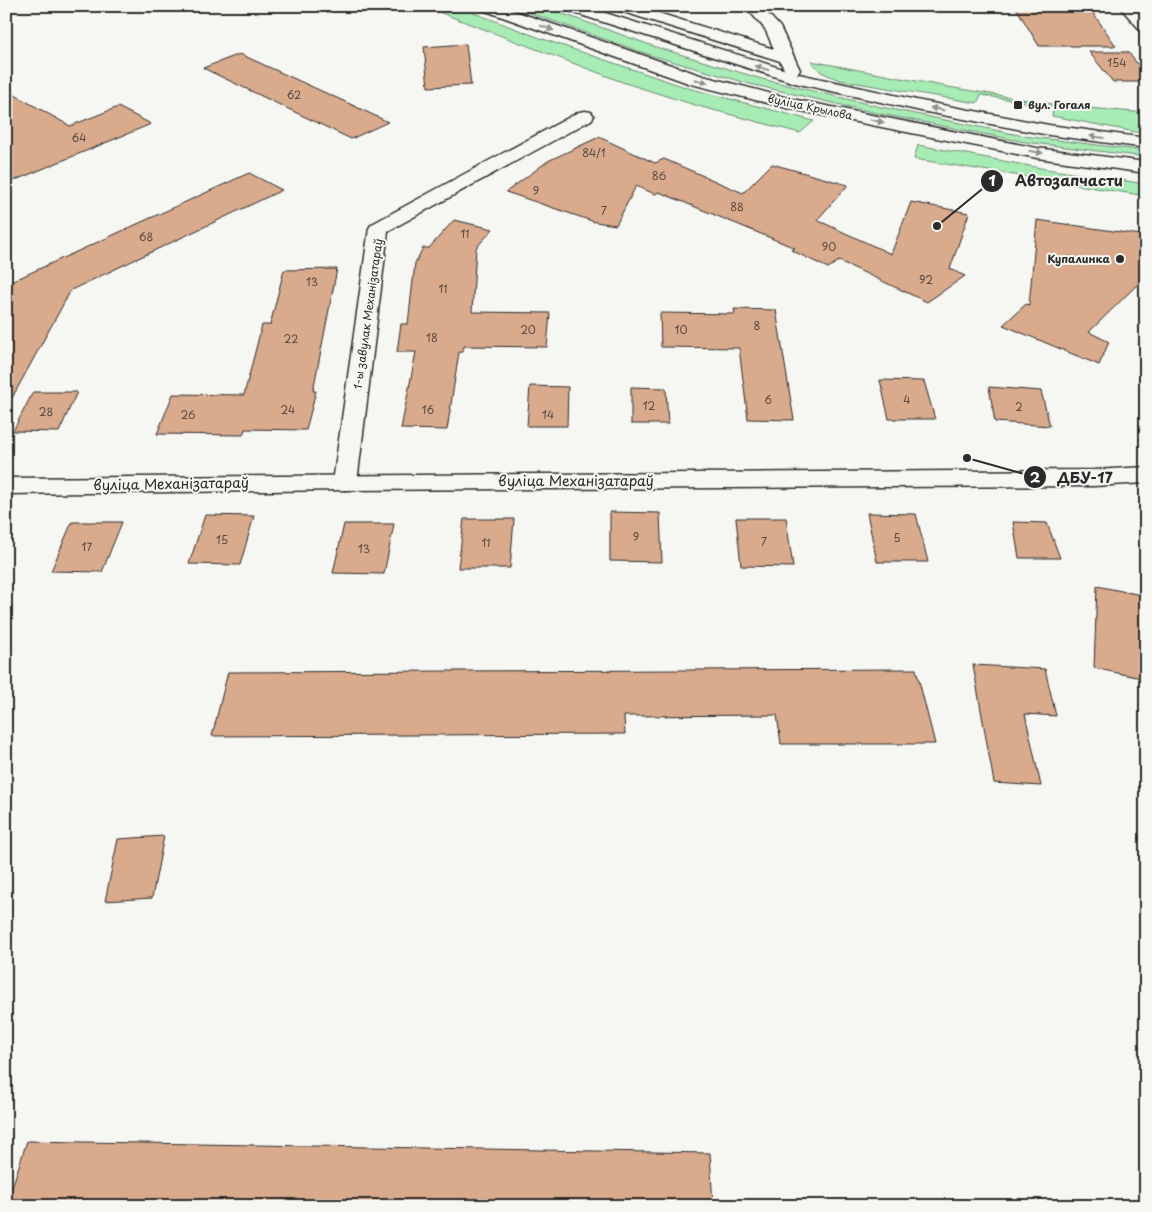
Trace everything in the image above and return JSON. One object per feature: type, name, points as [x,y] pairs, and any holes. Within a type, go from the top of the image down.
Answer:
[{"type":"main road","name":"вуліца Крылова","points":[[485,6],[697,80],[791,104],[1019,149],[1146,168]]},
{"type":"main road","name":"вуліца Крылова","points":[[567,6],[795,78],[921,106],[1049,130],[1146,143]]},
{"type":"main road","points":[[619,6],[787,58]]},
{"type":"main road","points":[[752,6],[772,28],[795,78]]},
{"type":"main road","points":[[1126,6],[1146,28]]},
{"type":"main road","name":"1-ы завулак Механізатараў","points":[[346,482],[379,228],[585,116]]},
{"type":"main road","name":"вуліца Механізатараў","points":[[6,486],[1094,478],[1146,475]]},
{"type":"main road","points":[[1094,478],[1146,489]]},
{"type":"green space","points":[[423,6],[456,6],[540,38],[688,88],[814,121],[800,133],[698,106],[625,83]]},
{"type":"green space","points":[[510,6],[541,6],[656,47],[762,79],[881,107],[1024,136],[1146,151],[1146,157],[1025,142],[876,113],[750,84],[650,55]]},
{"type":"green space","points":[[811,61],[948,87],[1064,106],[1146,113],[1146,134],[1052,116],[1054,107],[981,95],[977,103],[839,80],[821,72]]},
{"type":"green space","points":[[918,145],[1046,169],[1146,184],[1146,196],[914,159]]},
{"type":"building","points":[[1015,6],[1088,6],[1116,46],[1039,46]]},
{"type":"building","points":[[466,44],[471,85],[428,87],[424,47]]},
{"type":"building","points":[[1089,52],[1128,52],[1146,75],[1146,82],[1113,82]]},
{"type":"building","points":[[240,54],[388,122],[351,139],[203,68]]},
{"type":"building","points":[[6,90],[70,126],[118,107],[151,124],[6,184]]},
{"type":"building","points":[[599,137],[655,163],[664,159],[743,193],[772,164],[848,185],[817,220],[891,254],[911,202],[969,213],[950,269],[965,276],[927,302],[839,261],[828,268],[791,250],[795,248],[659,192],[655,194],[636,186],[616,225],[595,222],[506,192],[548,161]]},
{"type":"building","points":[[249,173],[282,190],[71,290],[6,409],[6,284]]},
{"type":"building","points":[[454,220],[493,229],[476,248],[472,312],[550,313],[547,347],[464,346],[463,352],[459,352],[447,430],[401,429],[416,352],[397,352],[401,324],[408,324],[415,263],[423,248],[429,248]]},
{"type":"building","points":[[1037,220],[1141,235],[1141,251],[1146,252],[1146,276],[1089,332],[1109,342],[1099,365],[1003,325],[1026,304],[1029,305]]},
{"type":"building","points":[[337,269],[313,391],[316,391],[306,430],[245,429],[243,435],[157,434],[173,394],[244,395],[262,325],[270,325],[284,270]]},
{"type":"building","points":[[734,309],[776,310],[794,420],[748,419],[739,348],[661,347],[660,313],[735,314]]},
{"type":"building","points":[[880,380],[924,381],[935,419],[889,419]]},
{"type":"building","points":[[530,386],[568,387],[567,426],[527,426]]},
{"type":"building","points":[[631,387],[666,388],[668,424],[631,424]]},
{"type":"building","points":[[989,387],[1041,391],[1050,426],[995,422]]},
{"type":"building","points":[[33,392],[77,392],[59,432],[13,431]]},
{"type":"building","points":[[610,512],[660,513],[662,562],[610,561]]},
{"type":"building","points":[[867,513],[916,514],[928,562],[877,562]]},
{"type":"building","points":[[205,515],[254,516],[240,565],[189,564]]},
{"type":"building","points":[[736,518],[786,518],[793,567],[741,566]]},
{"type":"building","points":[[464,519],[514,519],[510,568],[458,568]]},
{"type":"building","points":[[72,522],[122,522],[102,572],[51,571]]},
{"type":"building","points":[[1013,522],[1047,523],[1060,558],[1019,558]]},
{"type":"building","points":[[344,524],[394,524],[384,574],[333,573]]},
{"type":"building","points":[[1097,586],[1146,596],[1146,679],[1094,668]]},
{"type":"building","points":[[973,665],[1045,669],[1056,716],[1025,714],[1041,786],[994,783]]},
{"type":"building","points":[[916,669],[935,744],[781,744],[777,715],[624,716],[625,734],[212,736],[228,672]]},
{"type":"building","points":[[164,836],[152,898],[105,901],[118,839]]},
{"type":"building","points":[[27,1141],[710,1153],[713,1206],[6,1206]]},
{"type":"place","name":"вул. Гогаля","points":[[1018,105]]},
{"type":"place","name":"Автозапчасти","points":[[937,226]]},
{"type":"place","name":"Купалинка","points":[[1120,259]]},
{"type":"place","name":"ДБУ-17","points":[[967,458]]}]
